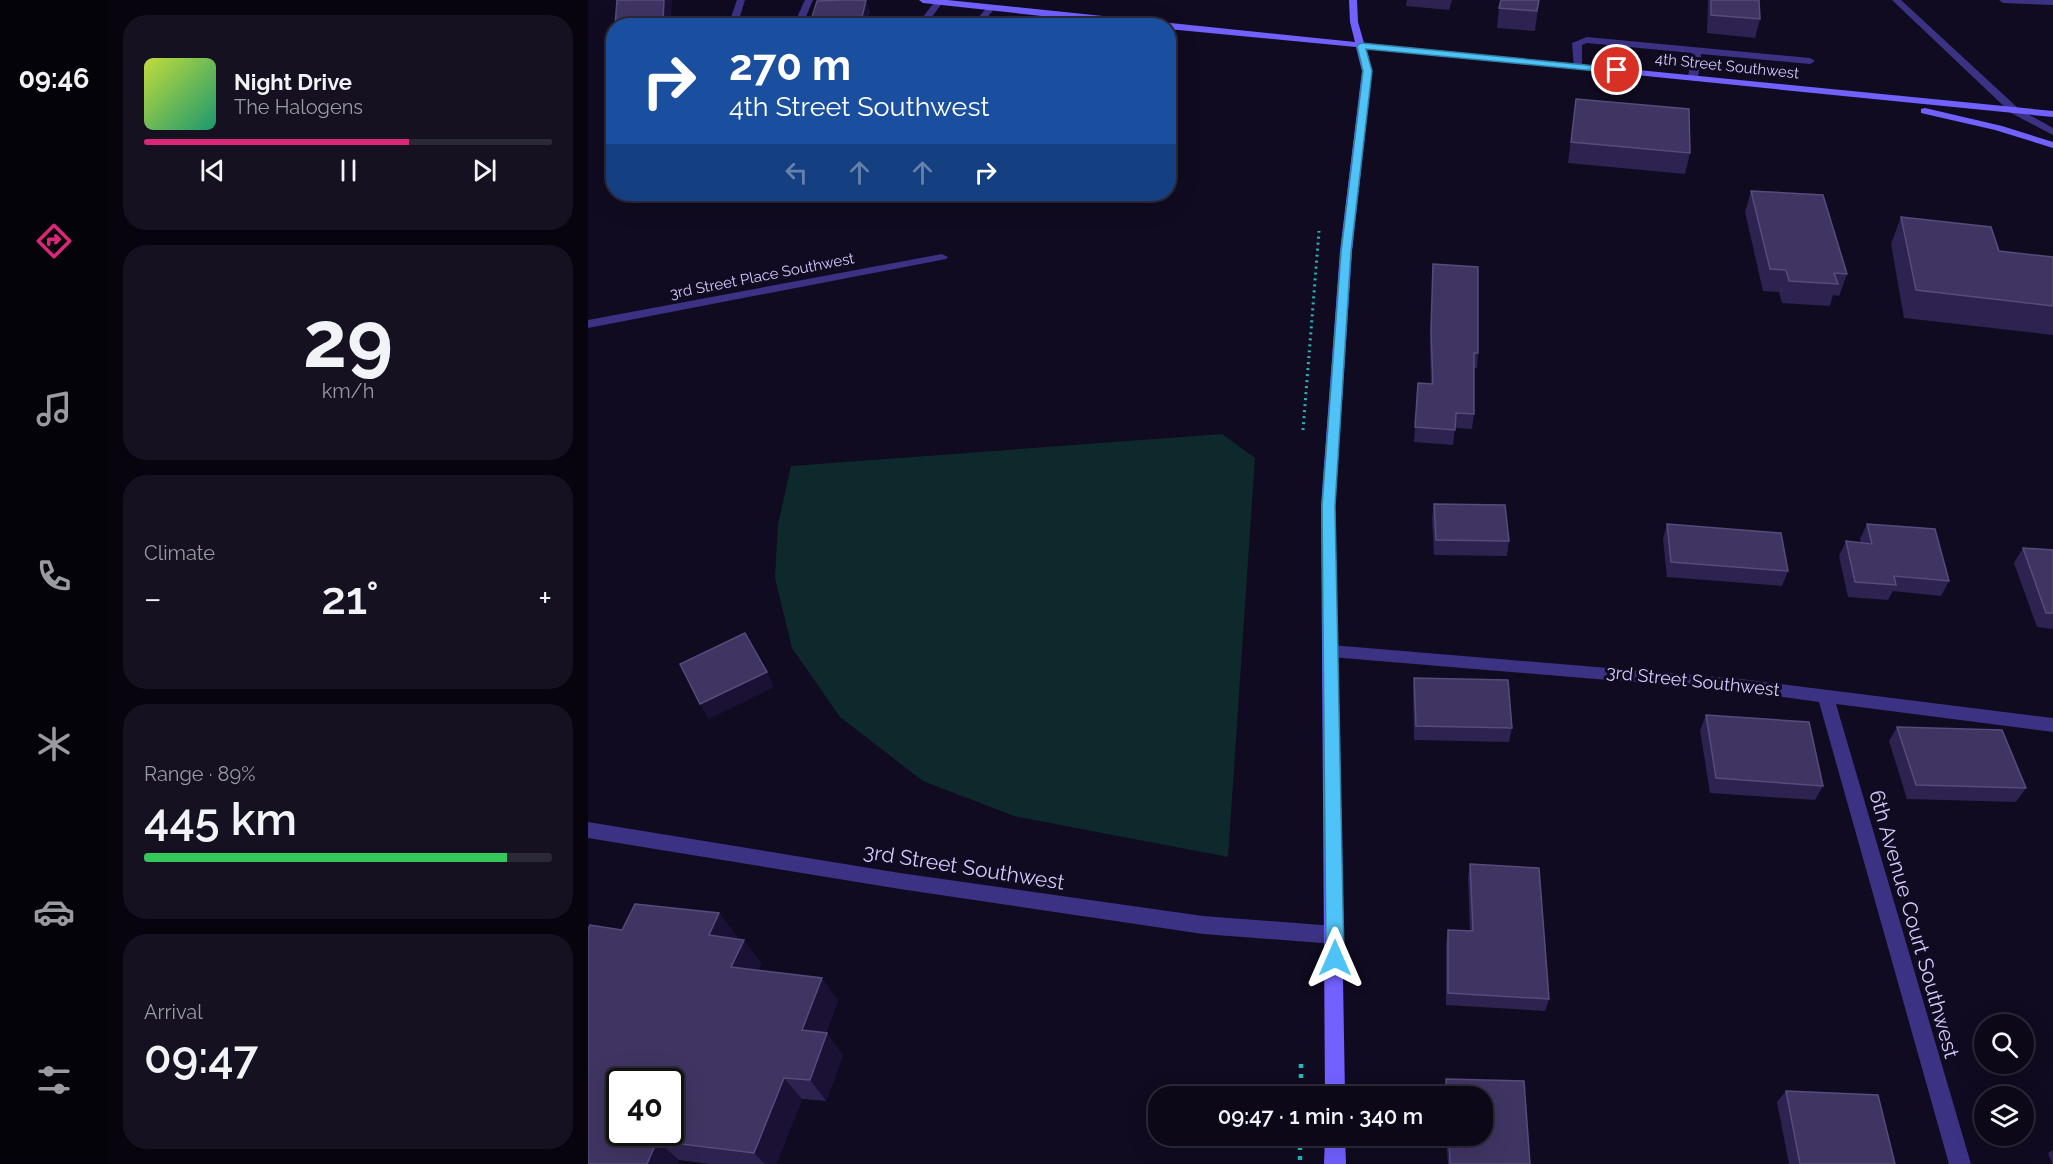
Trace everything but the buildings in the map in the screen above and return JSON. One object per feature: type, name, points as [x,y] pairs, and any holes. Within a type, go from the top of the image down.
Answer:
[{"type":"main road","name":"4th Street Southwest","points":[[923,0],[1093,18]]},
{"type":"main road","points":[[1335,1086],[1335,935],[1328,506],[1346,252],[1367,71],[1354,22],[1353,0]]},
{"type":"main road","name":"4th Street Southwest","points":[[1176,27],[2053,114]]},
{"type":"main road","points":[[1804,89],[1940,114],[2053,145]]},
{"type":"main road","points":[[1335,1146],[1335,1164]]},
{"type":"street","points":[[735,18],[741,0]]},
{"type":"street","points":[[801,18],[809,0]]},
{"type":"street","points":[[1896,0],[2015,111],[2053,132]]},
{"type":"street","points":[[2003,0],[2053,2]]},
{"type":"street","points":[[926,18],[939,2]]},
{"type":"street","points":[[982,18],[992,7]]},
{"type":"street","points":[[1577,67],[1576,44],[1582,40],[1810,61]]},
{"type":"street","points":[[1693,77],[1697,50]]},
{"type":"street","name":"3rd Street Place Southwest","points":[[588,324],[942,257]]},
{"type":"street","name":"3rd Street Southwest","points":[[1331,651],[1548,667],[1826,695],[2053,725]]},
{"type":"street","name":"6th Avenue Court Southwest","points":[[1826,695],[1960,1164]]},
{"type":"street","name":"3rd Street Southwest","points":[[588,830],[900,881],[1203,925],[1335,935]]},
{"type":"path","points":[[1300,1146],[1300,1164]]},
{"type":"green space","points":[[1222,434],[1255,458],[1228,857],[1014,816],[923,781],[840,717],[792,648],[775,578],[778,524],[791,466]]},
{"type":"route","points":[[1335,958],[1328,506],[1346,252],[1367,71],[1361,46],[1617,70]]}]
